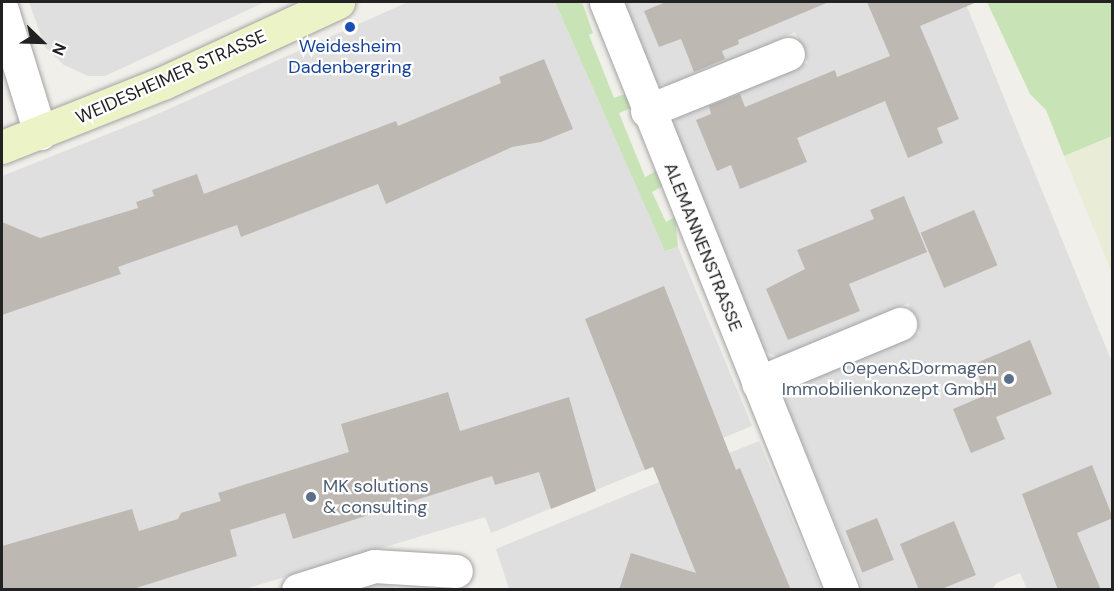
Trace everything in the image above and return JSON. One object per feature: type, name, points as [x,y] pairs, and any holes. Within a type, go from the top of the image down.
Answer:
[{"type":"street","name":"WEIDESHEIMER STRASSE","points":[[2,147],[163,83],[338,2]]},
{"type":"street","name":"ALEMANNENSTRASSE","points":[[606,2],[647,111],[842,590]]},
{"type":"street","points":[[2,10],[40,133]]},
{"type":"street","points":[[647,111],[788,54]]},
{"type":"street","points":[[758,383],[900,324]]},
{"type":"street","points":[[298,590],[374,566],[456,571]]},
{"type":"shaded area","points":[[29,2],[265,2],[105,76],[88,76],[64,65],[45,47]]},
{"type":"shaded area","points":[[408,2],[555,2],[666,251],[678,247],[752,426],[491,533],[485,517],[245,589],[2,590],[2,176],[153,116]]},
{"type":"shaded area","points":[[623,2],[965,2],[1112,362],[1112,589],[1027,589],[1020,573],[996,583],[993,589],[863,589],[784,400],[794,378],[887,340],[896,344],[920,333],[908,303],[786,360],[764,351],[671,131],[681,108],[808,63],[795,32],[771,43],[767,52],[674,89],[652,81]]},
{"type":"shaded area","points":[[759,441],[821,589],[509,589],[496,549]]},
{"type":"shaded area","points":[[377,582],[398,589],[351,590]]},
{"type":"green space","points":[[555,2],[582,2],[593,33],[589,35],[614,98],[625,94],[631,108],[619,113],[645,177],[656,171],[663,186],[652,192],[666,222],[675,217],[678,247],[665,251]]},
{"type":"green space","points":[[987,2],[1112,2],[1112,136],[1064,156],[1046,110],[1030,94]]},
{"type":"green space","points":[[1112,136],[1112,273],[1064,156]]},
{"type":"building","points":[[666,2],[829,2],[738,40],[739,44],[722,51],[725,59],[694,72],[681,39],[659,47],[644,11]]},
{"type":"building","points":[[867,2],[977,2],[920,26],[959,119],[937,128],[943,143],[908,158],[885,101],[797,138],[807,162],[740,189],[731,165],[717,171],[696,120],[711,114],[709,106],[740,94],[745,107],[835,70],[837,77],[890,56]]},
{"type":"building","points":[[544,59],[573,129],[541,142],[512,147],[386,204],[378,184],[241,237],[237,225],[118,267],[121,274],[2,315],[2,222],[40,238],[138,208],[136,202],[154,196],[152,190],[197,174],[204,194],[396,121],[398,126],[501,83],[499,77]]},
{"type":"building","points":[[904,196],[927,252],[849,284],[860,311],[788,340],[766,289],[805,269],[797,250],[874,219],[870,210]]},
{"type":"building","points":[[974,210],[997,265],[944,288],[921,233]]},
{"type":"building","points":[[664,286],[736,470],[740,468],[791,590],[619,590],[631,553],[696,573],[653,467],[645,470],[585,319]]},
{"type":"building","points":[[1030,340],[1052,394],[996,417],[1005,439],[971,453],[953,409],[986,395],[974,364]]},
{"type":"building","points":[[448,392],[460,431],[569,397],[596,491],[551,509],[539,472],[495,485],[492,476],[293,539],[285,513],[230,530],[237,556],[130,590],[2,590],[2,546],[132,509],[139,531],[178,519],[181,513],[221,501],[218,493],[349,452],[341,424]]},
{"type":"building","points":[[1092,465],[1113,518],[1077,533],[1101,590],[1058,590],[1022,494]]},
{"type":"building","points":[[877,518],[894,560],[862,572],[845,531]]},
{"type":"building","points":[[954,521],[976,575],[939,590],[919,590],[900,544]]},
{"type":"place","name":"Weidesheim Dadenbergring","points":[[350,27]]},
{"type":"place","name":"Oepen&Dormagen Immobilienkonzept GmbH","points":[[1009,379]]},
{"type":"place","name":"MK solutions & consulting","points":[[311,497]]}]
